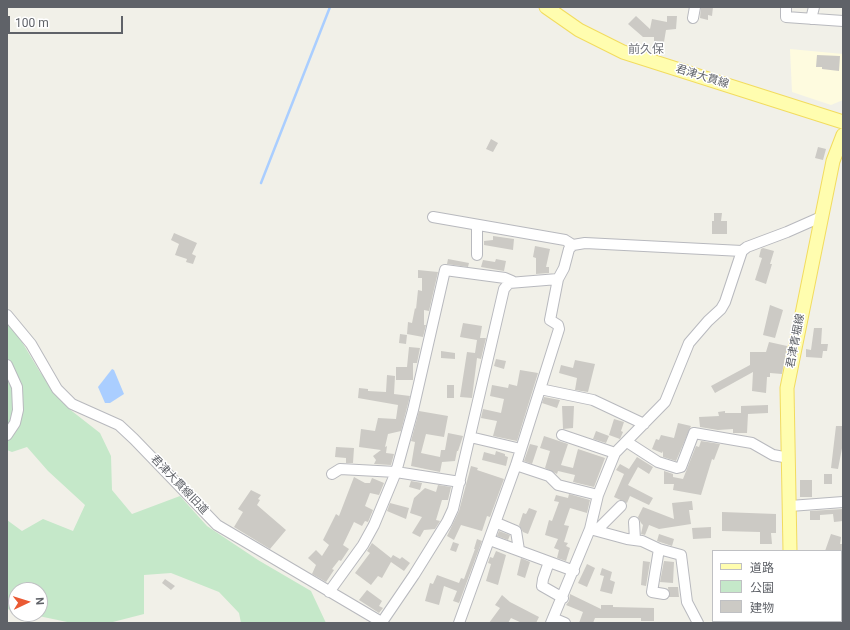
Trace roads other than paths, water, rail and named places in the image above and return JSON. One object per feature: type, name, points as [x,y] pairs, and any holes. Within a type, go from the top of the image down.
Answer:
[{"type":"main road","name":"君津大貫線","points":[[546,7],[579,30],[623,52],[843,122]]},
{"type":"main road","name":"君津青堀線","points":[[790,550],[787,388],[833,162],[843,135]]},
{"type":"street","points":[[693,18],[695,7]]},
{"type":"street","points":[[786,7],[786,17],[843,21]]},
{"type":"street","points":[[811,19],[814,7]]},
{"type":"street","points":[[433,217],[565,240],[573,245],[595,242],[742,251]]},
{"type":"street","points":[[565,623],[552,621],[594,530],[598,495],[615,453],[665,402],[690,343],[708,321],[721,309],[742,251],[747,247],[821,217]]},
{"type":"street","points":[[477,224],[477,255]]},
{"type":"street","points":[[459,623],[496,524],[516,465],[559,327],[550,320],[558,279],[564,268],[569,250],[573,245]]},
{"type":"street","points":[[329,592],[363,545],[374,525],[396,472],[413,410],[445,270],[505,278],[512,281],[550,281],[558,279]]},
{"type":"street","points":[[382,623],[447,522],[453,509],[504,289],[512,281]]},
{"type":"street","name":"君津大貫線旧道","points":[[7,314],[31,344],[57,389],[72,404],[119,425],[134,438],[217,525],[382,623]]},
{"type":"street","points":[[7,365],[17,387],[18,410],[15,423],[7,434]]},
{"type":"street","points":[[540,389],[592,400],[644,424]]},
{"type":"street","points":[[627,442],[658,462],[677,468],[681,467],[694,433],[752,443],[773,456],[789,458]]},
{"type":"street","points":[[562,435],[615,453]]},
{"type":"street","points":[[470,437],[521,449]]},
{"type":"street","points":[[516,465],[549,476],[558,485],[598,495]]},
{"type":"street","points":[[332,474],[340,470],[396,472],[460,482]]},
{"type":"street","points":[[790,506],[843,502]]},
{"type":"street","points":[[594,530],[621,506]]},
{"type":"street","points":[[634,522],[635,540]]},
{"type":"street","points":[[496,524],[516,531],[519,550]]},
{"type":"street","points":[[594,530],[642,541],[659,549],[681,555],[687,602],[698,623]]},
{"type":"street","points":[[490,540],[574,571]]},
{"type":"street","points":[[659,549],[652,592],[664,594]]},
{"type":"street","points":[[549,562],[542,586],[563,598]]},
{"type":"water","points":[[112,369],[114,370],[124,394],[110,403],[105,403],[98,387]]},
{"type":"waterway","points":[[261,183],[330,7]]},
{"type":"district","name":"前久保","points":[[646,50]]}]
